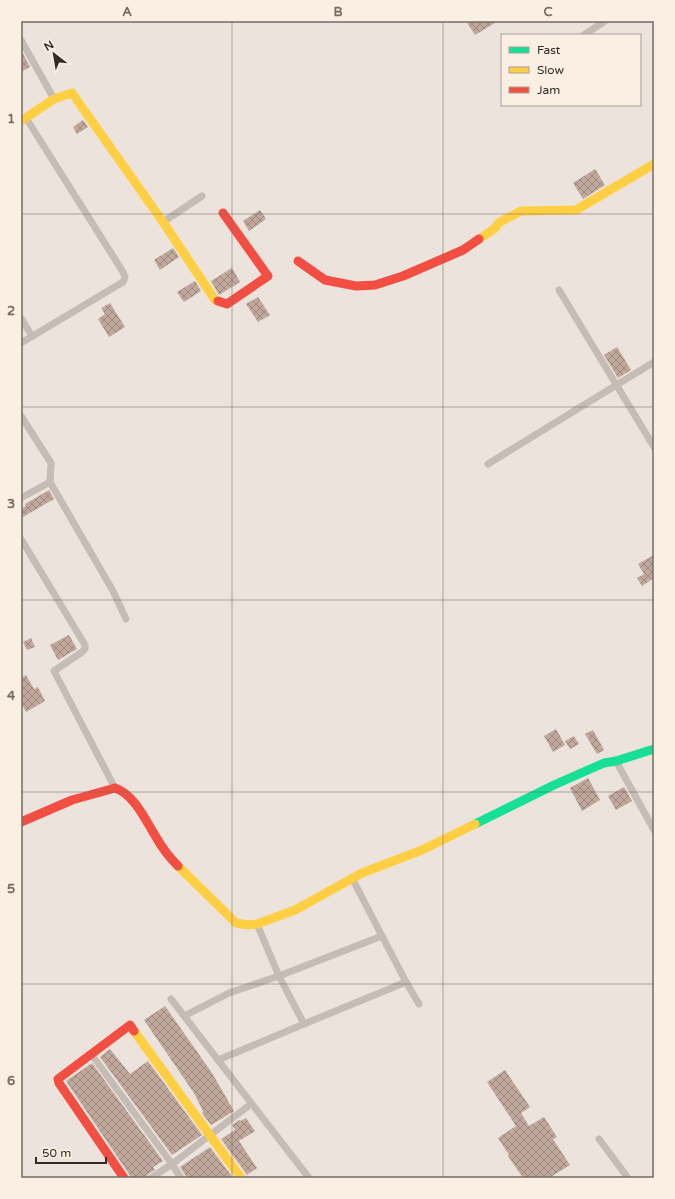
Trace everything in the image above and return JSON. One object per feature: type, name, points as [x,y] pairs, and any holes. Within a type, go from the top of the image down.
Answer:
[{"type":"street","points":[[586,34],[605,21]]},
{"type":"street","points":[[21,40],[54,99]]},
{"type":"street","points":[[21,343],[123,282],[125,277],[23,119],[54,99],[72,93],[164,222],[215,300],[227,304],[268,276],[223,213]]},
{"type":"street","points":[[298,261],[325,280],[356,286],[375,286],[403,276],[463,250],[494,229],[500,222],[521,211],[576,210],[654,164]]},
{"type":"street","points":[[164,222],[202,196]]},
{"type":"street","points":[[559,290],[651,436],[654,447]]},
{"type":"street","points":[[21,318],[32,336]]},
{"type":"street","points":[[488,464],[654,362]]},
{"type":"street","points":[[21,416],[51,463],[50,482],[114,591],[126,619]]},
{"type":"street","points":[[21,498],[50,482]]},
{"type":"street","points":[[21,539],[85,646],[85,649],[82,652],[54,671],[115,788]]},
{"type":"street","points":[[21,822],[72,800],[115,788],[121,790],[142,813],[156,838],[170,858],[236,923],[248,925],[257,924],[295,910],[352,878],[422,850],[554,785],[604,763],[616,761],[654,749]]},
{"type":"street","points":[[616,761],[654,830]]},
{"type":"street","points":[[352,878],[419,1004]]},
{"type":"street","points":[[257,924],[279,976],[304,1024]]},
{"type":"street","points":[[184,1016],[229,993],[279,976],[382,936]]},
{"type":"street","points":[[218,1060],[406,982]]},
{"type":"street","points":[[171,999],[309,1178]]},
{"type":"street","points":[[124,1178],[58,1081],[59,1077],[130,1025],[241,1178]]},
{"type":"street","points":[[91,1054],[181,1178]]},
{"type":"street","points":[[151,1178],[172,1164],[247,1107]]},
{"type":"street","points":[[599,1139],[628,1178]]},
{"type":"building","points":[[466,21],[498,21],[475,35]]},
{"type":"building","points":[[21,50],[30,67],[21,72]]},
{"type":"building","points":[[83,120],[88,127],[77,134],[73,127]]},
{"type":"building","points":[[595,169],[605,185],[583,199],[573,183]]},
{"type":"building","points":[[260,210],[266,219],[249,231],[243,221]]},
{"type":"building","points":[[173,248],[179,257],[160,270],[154,260]]},
{"type":"building","points":[[232,268],[240,282],[219,295],[211,281]]},
{"type":"building","points":[[195,281],[201,291],[184,302],[177,292]]},
{"type":"building","points":[[258,297],[270,315],[258,322],[246,304]]},
{"type":"building","points":[[110,303],[125,327],[109,337],[98,319],[105,314],[101,308]]},
{"type":"building","points":[[617,347],[631,370],[618,378],[604,355]]},
{"type":"building","points":[[49,490],[54,499],[21,518],[21,509],[26,506],[25,504]]},
{"type":"building","points":[[654,555],[654,578],[642,586],[637,578],[644,574],[638,564]]},
{"type":"building","points":[[69,635],[77,649],[58,660],[50,645]]},
{"type":"building","points":[[31,638],[35,647],[27,650],[23,642]]},
{"type":"building","points":[[26,675],[34,689],[38,687],[45,701],[26,712],[21,703],[21,678]]},
{"type":"building","points":[[556,729],[565,745],[553,752],[544,736]]},
{"type":"building","points":[[593,730],[604,750],[597,754],[585,734]]},
{"type":"building","points":[[574,736],[579,744],[570,749],[565,741]]},
{"type":"building","points":[[588,778],[600,800],[582,811],[570,788]]},
{"type":"building","points":[[624,787],[632,801],[616,810],[608,796]]},
{"type":"building","points":[[165,1006],[212,1073],[234,1111],[211,1125],[202,1113],[203,1111],[194,1093],[144,1020]]},
{"type":"building","points":[[110,1049],[130,1074],[148,1061],[202,1135],[172,1155],[100,1057]]},
{"type":"building","points":[[92,1063],[163,1161],[153,1167],[155,1170],[148,1174],[146,1178],[130,1178],[129,1174],[66,1081]]},
{"type":"building","points":[[505,1070],[530,1107],[521,1113],[529,1126],[544,1117],[557,1137],[553,1139],[570,1165],[549,1178],[523,1178],[498,1138],[516,1126],[487,1082]]},
{"type":"building","points":[[246,1118],[255,1131],[239,1141],[257,1168],[247,1175],[221,1139],[235,1130],[232,1125],[239,1120],[240,1121]]},
{"type":"building","points":[[210,1147],[233,1178],[187,1178],[180,1167]]},
{"type":"traffic: fast","points":[[475,824],[554,785],[604,763],[616,761],[654,749]]},
{"type":"traffic: slow","points":[[21,121],[54,99],[72,93],[163,222],[215,300],[218,301]]},
{"type":"traffic: slow","points":[[479,239],[494,229],[500,222],[521,211],[576,210],[654,164]]},
{"type":"traffic: slow","points":[[178,866],[236,923],[248,925],[257,924],[295,910],[362,873],[422,850],[475,824]]},
{"type":"traffic: slow","points":[[134,1031],[241,1178]]},
{"type":"traffic: jam","points":[[218,301],[227,304],[268,276],[223,213]]},
{"type":"traffic: jam","points":[[298,261],[325,280],[356,286],[375,285],[403,276],[463,250],[479,239]]},
{"type":"traffic: jam","points":[[21,822],[72,800],[115,788],[122,791],[134,802],[163,849],[178,866]]},
{"type":"traffic: jam","points":[[124,1178],[59,1083],[58,1079],[130,1025],[134,1031]]}]
